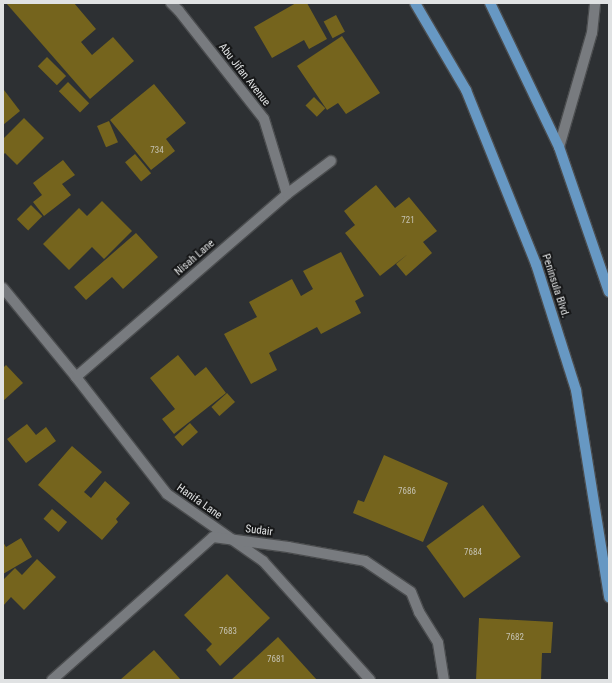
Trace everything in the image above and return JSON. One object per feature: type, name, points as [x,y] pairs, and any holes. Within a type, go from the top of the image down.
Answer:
[{"type":"main road","name":"Peninsula Blvd.","points":[[415,3],[466,90],[536,264],[576,390],[609,597]]},
{"type":"main road","points":[[490,3],[559,148],[609,292]]},
{"type":"street","name":"Abu Jifan Avenue","points":[[171,3],[179,11],[264,119],[287,194]]},
{"type":"street","points":[[559,148],[592,33],[595,3]]},
{"type":"street","name":"Nisah Lane","points":[[76,377],[287,194],[331,161]]},
{"type":"street","name":"Hanifa Lane","points":[[3,288],[76,377],[167,494],[263,561],[370,680]]},
{"type":"street","name":"Sudair","points":[[52,680],[213,537],[288,547],[365,561],[411,592],[419,612],[438,643],[444,680]]},
{"type":"building","points":[[6,3],[74,3],[96,29],[81,42],[92,55],[113,37],[134,61],[90,99]]},
{"type":"building","points":[[296,3],[307,3],[327,39],[309,49],[304,40],[272,58],[254,27]]},
{"type":"building","points":[[336,15],[345,32],[333,38],[324,22]]},
{"type":"building","points":[[342,36],[380,93],[346,114],[338,103],[327,110],[297,66]]},
{"type":"building","points":[[47,57],[66,76],[57,85],[38,66]]},
{"type":"building","points":[[68,82],[89,103],[80,112],[59,91]]},
{"type":"building","points":[[154,84],[186,123],[166,139],[175,151],[151,170],[110,120]]},
{"type":"building","points":[[4,90],[20,111],[3,125],[3,91]]},
{"type":"building","points":[[314,97],[325,108],[317,117],[306,105]]},
{"type":"building","points":[[24,118],[44,138],[17,165],[5,153],[3,155],[3,139]]},
{"type":"building","points":[[109,121],[118,142],[106,147],[97,126]]},
{"type":"building","points":[[135,154],[151,173],[141,182],[125,162]]},
{"type":"building","points":[[63,160],[75,175],[62,184],[71,195],[44,216],[33,202],[42,195],[33,183]]},
{"type":"building","points":[[376,185],[395,208],[409,197],[437,231],[423,242],[432,253],[406,276],[396,264],[408,254],[380,276],[345,233],[355,225],[344,211]]},
{"type":"building","points":[[102,201],[132,231],[104,259],[92,247],[69,270],[43,244],[79,208],[87,216]]},
{"type":"building","points":[[31,205],[42,216],[28,230],[17,219]]},
{"type":"building","points":[[136,233],[158,257],[123,289],[112,277],[86,300],[74,287]]},
{"type":"building","points":[[341,252],[364,296],[355,301],[361,313],[321,334],[317,327],[269,353],[277,370],[251,384],[224,334],[257,317],[249,302],[292,279],[301,296],[313,289],[303,271]]},
{"type":"building","points":[[178,355],[195,376],[206,367],[226,393],[174,434],[162,419],[175,409],[150,378]]},
{"type":"building","points":[[6,365],[23,383],[3,401],[3,368]]},
{"type":"building","points":[[227,393],[235,402],[219,416],[211,407]]},
{"type":"building","points":[[190,423],[198,432],[182,446],[174,437]]},
{"type":"building","points":[[27,424],[36,435],[46,427],[56,441],[26,463],[7,439]]},
{"type":"building","points":[[72,446],[102,472],[84,492],[91,498],[105,481],[130,503],[116,519],[118,522],[102,540],[38,485]]},
{"type":"building","points":[[384,455],[448,483],[423,542],[353,513],[358,500],[364,502]]},
{"type":"building","points":[[483,505],[521,557],[464,598],[426,546]]},
{"type":"building","points":[[52,509],[67,522],[59,532],[43,519]]},
{"type":"building","points":[[21,538],[32,557],[3,574],[3,542],[6,547]]},
{"type":"building","points":[[37,559],[56,577],[24,610],[11,597],[3,606],[3,580],[15,568],[22,575]]},
{"type":"building","points":[[227,574],[270,618],[220,666],[206,650],[212,644],[184,615]]},
{"type":"building","points":[[479,618],[553,622],[551,653],[542,653],[541,680],[476,680]]},
{"type":"building","points":[[278,637],[317,680],[231,680]]},
{"type":"building","points":[[154,650],[181,680],[120,680]]}]
